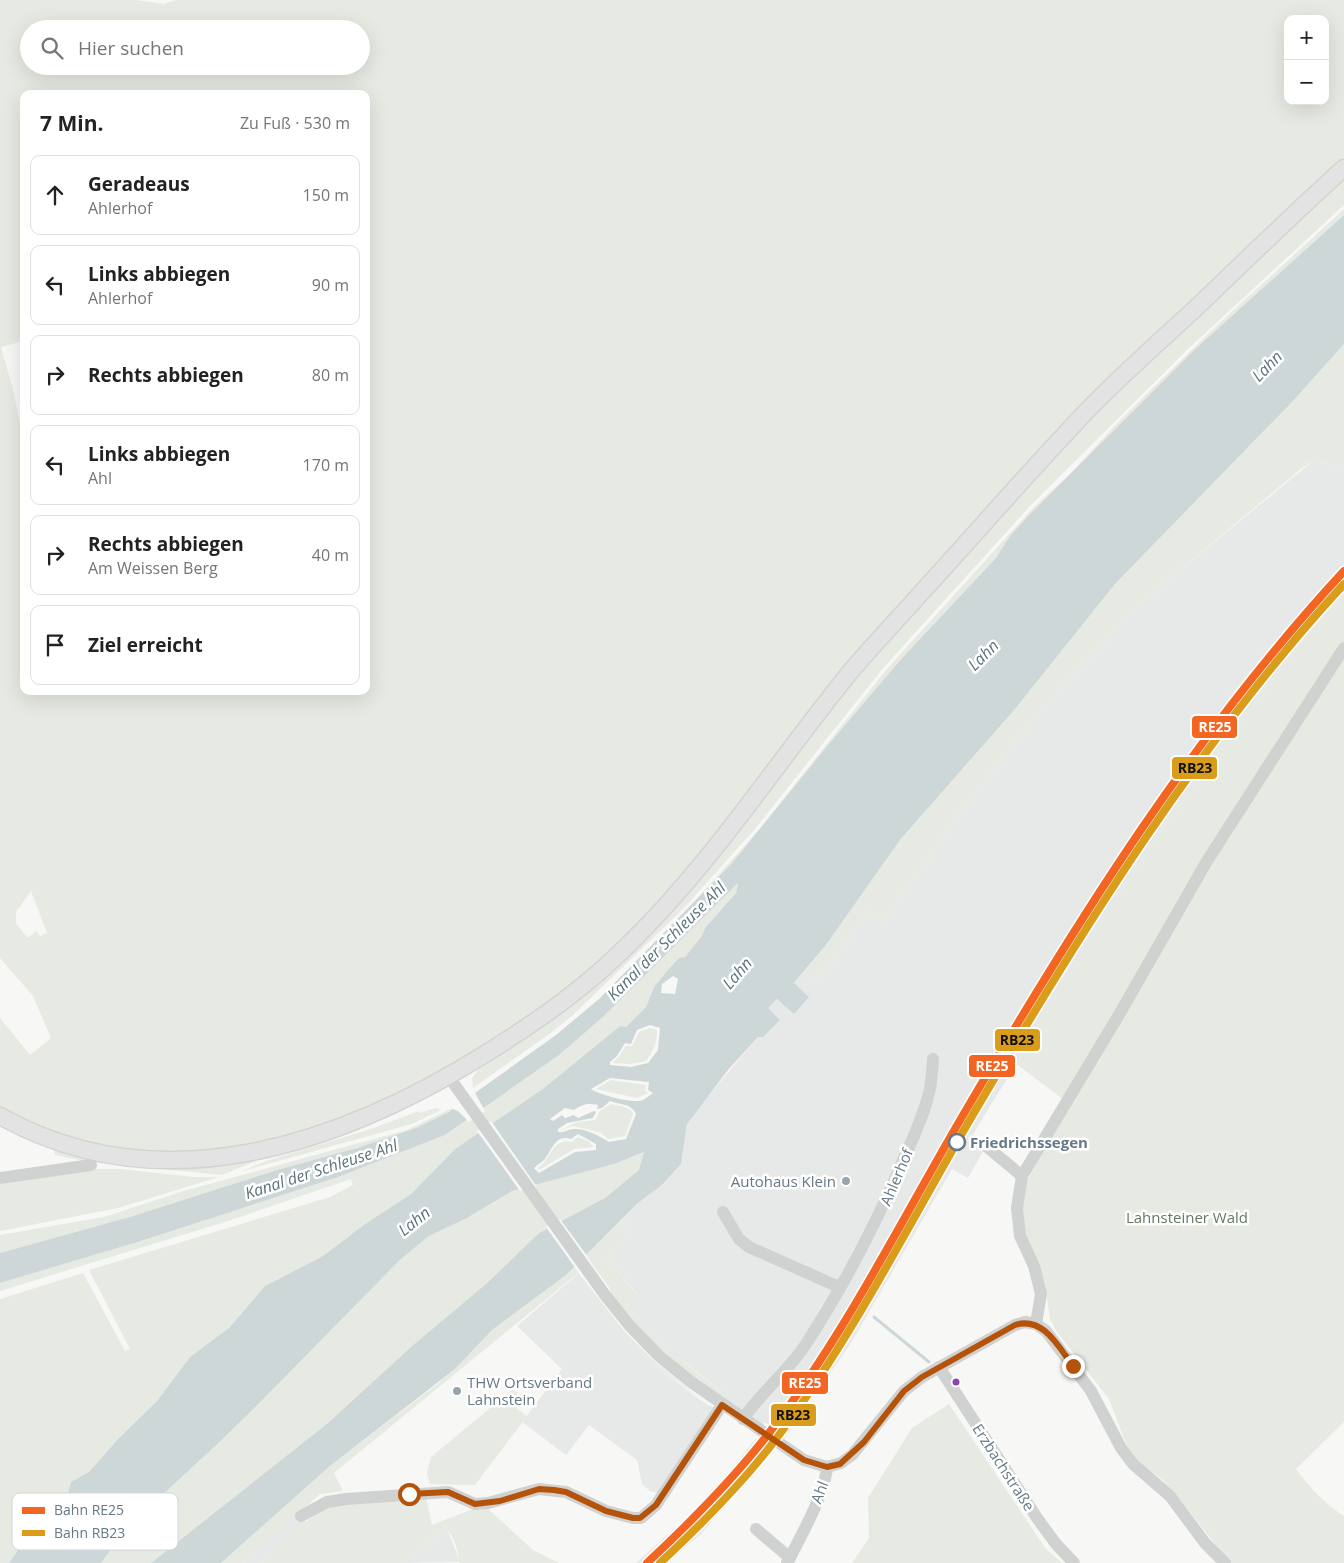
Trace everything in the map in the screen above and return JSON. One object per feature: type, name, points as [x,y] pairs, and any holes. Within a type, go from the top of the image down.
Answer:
[{"type":"main road","points":[[0,1116],[34,1132],[92,1152],[148,1160],[256,1152],[292,1144],[348,1125],[452,1081],[570,998],[632,942],[696,872],[852,670],[1076,422],[1344,168]]},
{"type":"street","points":[[1225,1563],[1205,1543],[1170,1496],[1133,1464],[1121,1448],[1091,1391],[1046,1331],[1036,1324],[1041,1294],[1034,1266],[1020,1236],[1017,1208],[1022,1176],[1085,1068],[1120,1013],[1207,861],[1344,648]]},
{"type":"street","name":"Ahlerhof","points":[[743,1419],[751,1406],[798,1355],[882,1210],[930,1091],[933,1059]]},
{"type":"street","points":[[452,1081],[605,1296],[659,1356],[722,1405],[782,1446],[804,1460],[827,1467]]},
{"type":"street","points":[[986,1146],[1022,1176]]},
{"type":"street","points":[[0,1178],[91,1165]]},
{"type":"street","points":[[722,1212],[739,1239],[748,1247],[839,1287]]},
{"type":"street","name":"Ahl","points":[[788,1560],[821,1492],[826,1479],[827,1467],[840,1464],[852,1455],[904,1391],[939,1367],[1015,1325],[1025,1322],[1036,1324]]},
{"type":"street","name":"Erzbachstraße","points":[[939,1367],[1038,1518],[1056,1544],[1074,1563]]},
{"type":"street","points":[[301,1516],[327,1502],[346,1499],[448,1492],[475,1504],[488,1504],[539,1489],[566,1492],[606,1511],[640,1518],[656,1505],[722,1405]]},
{"type":"street","points":[[756,1529],[788,1560]]},
{"type":"shaded area","points":[[1313,461],[1344,467],[1344,595],[1303,639],[1155,839],[973,1134],[988,1143],[968,1178],[952,1169],[851,1343],[785,1438],[769,1424],[763,1423],[761,1425],[721,1397],[723,1392],[674,1354],[645,1326],[626,1304],[637,1294],[607,1258],[631,1232],[621,1221],[638,1203],[662,1185],[681,1164],[687,1124],[698,1108],[758,1037],[763,1036],[779,1019],[767,1008],[777,999],[795,1013],[794,983],[804,972],[817,984],[867,911],[883,923],[957,818],[1032,721],[1127,617],[1168,580]]},
{"type":"shaded area","points":[[578,1274],[610,1320],[647,1359],[700,1400],[716,1409],[658,1493],[650,1491],[642,1484],[637,1460],[589,1425],[566,1455],[522,1422],[562,1369],[517,1326]]},
{"type":"shaded area","points":[[756,1438],[756,1441],[772,1449],[750,1478],[701,1534],[667,1563],[636,1563],[687,1517],[732,1469]]},
{"type":"shaded area","points":[[297,1512],[306,1521],[262,1563],[243,1563]]},
{"type":"shaded area","points":[[443,1526],[447,1528],[460,1562],[403,1563],[433,1541]]},
{"type":"green space","points":[[0,0],[136,0],[164,4],[176,0],[1344,0],[1344,162],[1119,372],[702,856],[608,957],[563,994],[452,1064],[366,1111],[285,1139],[199,1152],[123,1150],[75,1140],[25,1121],[0,1108],[0,1018],[30,1055],[51,1038],[33,996],[0,958]],"holes":[[[31,891],[47,933],[40,936],[36,931],[28,938],[16,924],[16,912]]]},
{"type":"green space","points":[[1344,174],[1344,205],[1189,348],[1030,506],[884,667],[754,830],[684,908],[573,1015],[473,1088],[472,1078],[478,1070],[539,1030],[577,1000],[853,679],[1097,408]]},
{"type":"green space","points":[[1344,209],[1344,215],[1193,351],[1069,475],[1121,419],[1212,330]]},
{"type":"green space","points":[[1344,344],[1344,467],[1313,461],[1302,468],[1168,580],[1127,617],[1032,721],[957,818],[883,923],[867,911],[817,984],[804,972],[826,945],[900,840],[1015,709],[1115,584],[1293,401]]},
{"type":"green space","points":[[1069,475],[1028,516],[1010,536],[996,558],[903,657],[828,745],[732,863],[686,911],[756,833],[886,670],[1034,507]]},
{"type":"green space","name":"Lahnsteiner Wald","points":[[1344,595],[1344,1422],[1296,1469],[1318,1495],[1344,1516],[1344,1563],[1230,1563],[1175,1493],[1160,1478],[1139,1463],[1127,1446],[1109,1399],[1057,1332],[1050,1319],[1047,1298],[1036,1263],[1023,1237],[1022,1200],[1028,1179],[1068,1103],[1015,1063],[1155,839],[1303,639]]},
{"type":"green space","points":[[738,883],[736,893],[705,928],[702,937],[685,957],[679,958],[667,971],[654,987],[646,1007],[626,1028],[620,1026],[544,1088],[455,1149],[411,1194],[365,1224],[323,1256],[265,1286],[229,1328],[190,1357],[157,1401],[119,1438],[89,1472],[71,1482],[68,1493],[12,1493],[12,1550],[18,1550],[9,1563],[0,1563],[0,1299],[83,1273],[125,1351],[130,1349],[89,1270],[330,1197],[353,1185],[351,1179],[228,1221],[0,1291],[0,1283],[141,1241],[338,1177],[445,1135],[559,1055],[604,1016]]},
{"type":"green space","points":[[650,1028],[657,1030],[656,1043],[646,1061],[631,1064],[612,1063],[626,1046],[632,1046],[639,1032]]},
{"type":"green space","points":[[611,1080],[646,1085],[645,1091],[648,1093],[637,1098],[596,1089]]},
{"type":"green space","points":[[611,1104],[629,1109],[633,1114],[625,1136],[609,1139],[599,1132],[573,1126],[561,1130],[577,1122],[595,1120],[600,1111]]},
{"type":"green space","points":[[436,1108],[441,1110],[412,1124],[242,1171],[266,1161],[374,1128],[419,1111],[420,1113]]},
{"type":"green space","points":[[452,1108],[447,1113],[416,1128],[357,1148],[277,1170],[133,1216],[0,1253],[0,1235],[104,1217],[187,1190],[407,1130]]},
{"type":"green space","points":[[578,1137],[588,1141],[594,1147],[574,1149],[539,1170],[538,1168],[557,1145],[566,1141],[572,1142]]},
{"type":"green space","points":[[54,1149],[103,1160],[154,1165],[205,1165],[255,1159],[256,1161],[222,1175],[89,1162],[55,1155]]},
{"type":"green space","points":[[645,1152],[639,1170],[605,1198],[539,1233],[486,1284],[412,1346],[328,1423],[178,1542],[178,1493],[166,1493],[239,1423],[401,1259],[429,1236],[467,1218],[512,1191],[613,1164]]},
{"type":"green space","points":[[86,1169],[122,1169],[193,1177],[219,1177],[118,1208],[0,1231],[0,1182]]},
{"type":"green space","points":[[621,1221],[631,1232],[607,1258],[637,1295],[626,1304],[648,1329],[672,1351],[723,1392],[721,1397],[669,1358],[647,1336],[609,1292],[611,1290],[586,1255]]},
{"type":"green space","points":[[574,1267],[625,1332],[654,1361],[706,1403],[647,1359],[610,1320],[577,1274],[334,1473],[343,1491],[320,1494],[243,1563],[221,1563],[330,1466],[440,1382],[492,1330]]},
{"type":"green space","points":[[513,1389],[518,1394],[511,1404],[527,1416],[475,1485],[430,1484],[427,1473],[431,1457]]},
{"type":"green space","points":[[949,1404],[1046,1549],[1062,1563],[852,1563],[869,1538],[868,1498],[912,1428]]},
{"type":"green space","points":[[426,1497],[432,1525],[473,1509],[487,1508],[533,1550],[559,1563],[459,1563],[455,1543],[443,1526],[433,1541],[403,1563],[262,1563],[300,1526],[327,1508],[347,1502]]},
{"type":"green space","points":[[111,1550],[167,1550],[151,1563],[101,1563]]},
{"type":"water","points":[[1344,215],[1344,344],[1293,401],[1115,584],[1015,709],[900,840],[826,945],[794,983],[809,997],[794,1014],[777,999],[768,1008],[780,1020],[763,1037],[758,1037],[728,1070],[687,1124],[681,1164],[662,1185],[638,1203],[566,1275],[492,1330],[455,1369],[330,1466],[221,1563],[151,1563],[167,1550],[178,1550],[178,1542],[328,1423],[412,1346],[486,1284],[539,1233],[605,1198],[639,1170],[644,1152],[614,1164],[512,1191],[467,1218],[429,1236],[401,1259],[239,1423],[166,1493],[68,1493],[71,1482],[89,1472],[119,1438],[157,1401],[190,1357],[229,1328],[265,1286],[323,1256],[365,1224],[411,1194],[455,1149],[544,1088],[620,1026],[626,1027],[646,1007],[654,987],[667,971],[679,958],[685,957],[702,936],[705,928],[736,893],[738,883],[604,1016],[559,1055],[445,1135],[338,1177],[141,1241],[0,1283],[0,1253],[133,1216],[277,1170],[357,1148],[416,1128],[447,1113],[556,1035],[599,999],[732,863],[828,745],[903,657],[996,558],[1010,536],[1193,351]],"holes":[[[673,976],[678,979],[675,994],[661,993],[662,984]],[[650,1025],[660,1028],[658,1050],[648,1063],[631,1067],[610,1065],[610,1062],[617,1056],[625,1043],[631,1044],[637,1030]],[[610,1078],[649,1082],[648,1090],[653,1093],[643,1100],[632,1101],[609,1096],[591,1089]],[[610,1101],[628,1106],[634,1110],[636,1114],[626,1139],[609,1142],[592,1133],[578,1129],[558,1132],[558,1129],[567,1123],[593,1118],[596,1112],[594,1111],[578,1118],[574,1115],[565,1118],[562,1115],[553,1121],[550,1119],[565,1108],[574,1110],[583,1105],[591,1104],[598,1105],[597,1109],[602,1108]],[[578,1134],[596,1144],[596,1150],[575,1152],[539,1173],[534,1168],[544,1160],[558,1141],[566,1138],[571,1139]]]},
{"type":"water","points":[[18,1550],[111,1550],[101,1563],[9,1563]]},
{"type":"pier","points":[[474,1091],[485,1111],[469,1122],[458,1111],[450,1108]]},
{"type":"pier","points":[[491,1121],[537,1187],[520,1191],[477,1131]]},
{"type":"pier","points":[[560,1219],[588,1257],[576,1269],[546,1227]]},
{"type":"waterway","points":[[874,1317],[929,1362]]},
{"type":"rail line","name":"RE25","points":[[647,1563],[728,1482],[758,1447],[800,1391],[851,1311],[945,1146],[1053,965],[1142,828],[1238,696],[1290,632],[1344,571]]},
{"type":"rail line","name":"RB23","points":[[660,1563],[740,1483],[769,1449],[809,1393],[883,1274],[1016,1042],[1101,905],[1192,771],[1241,706],[1291,644],[1344,584]]},
{"type":"place","name":"Friedrichssegen","points":[[957,1142]]},
{"type":"place","name":"Autohaus Klein","points":[[846,1181]]},
{"type":"place","name":"THW Ortsverband Lahnstein","points":[[457,1391]]},
{"type":"route","points":[[409,1494],[448,1492],[475,1504],[488,1504],[539,1489],[554,1490],[566,1492],[606,1511],[640,1518],[656,1505],[722,1405],[804,1460],[827,1467],[840,1464],[852,1455],[904,1391],[922,1377],[1015,1325],[1025,1322],[1036,1324],[1046,1331],[1073,1366]]},
{"type":"water label","name":"Lahn","points":[[1267,366]]},
{"type":"water label","name":"Lahn","points":[[983,655]]},
{"type":"water label","name":"Kanal der Schleuse Ahl","points":[[666,941]]},
{"type":"water label","name":"Lahn","points":[[737,973]]},
{"type":"water label","name":"Kanal der Schleuse Ahl","points":[[321,1169]]},
{"type":"water label","name":"Lahn","points":[[414,1221]]}]
